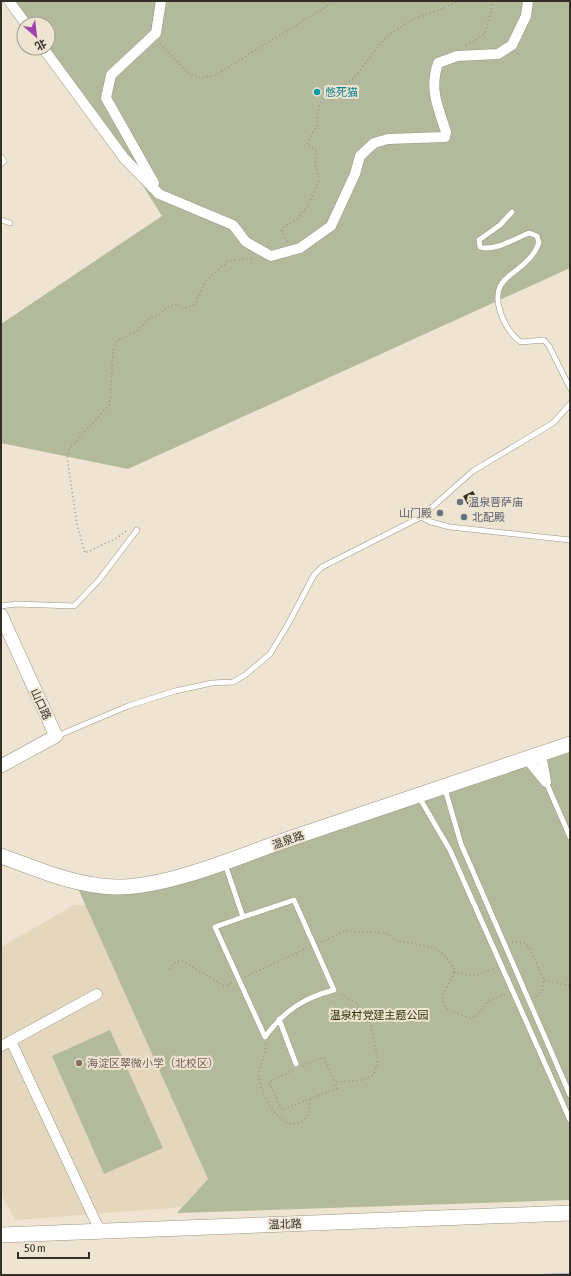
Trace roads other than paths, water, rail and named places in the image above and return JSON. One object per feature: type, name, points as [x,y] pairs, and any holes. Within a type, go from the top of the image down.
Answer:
[{"type":"main road","name":"温泉路","points":[[1,856],[57,876],[86,883],[114,887],[146,885],[224,861],[570,744]]},
{"type":"main road","name":"温北路","points":[[1,1235],[570,1213]]},
{"type":"street","points":[[9,1],[20,16]]},
{"type":"street","points":[[159,194],[106,98],[111,75],[156,33],[161,1]]},
{"type":"street","points":[[49,56],[124,158],[159,194],[233,225],[246,242],[271,256],[300,248],[331,226],[355,174],[360,156],[374,143],[388,139],[445,137],[446,132],[433,93],[438,63],[456,56],[498,54],[512,45],[526,16],[528,1]]},
{"type":"street","name":"山口路","points":[[1,615],[56,736]]},
{"type":"street","points":[[1,766],[56,736]]},
{"type":"street","points":[[541,754],[546,782]]},
{"type":"street","points":[[527,759],[546,782]]},
{"type":"street","points":[[1,1046],[97,994]]},
{"type":"street","points":[[10,1041],[100,1231]]},
{"type":"lane","points":[[1,157],[4,161],[1,164]]},
{"type":"lane","points":[[512,212],[500,225],[478,240],[480,247],[484,248],[498,246],[529,233],[537,236],[539,243],[533,255],[503,283],[499,289],[498,305],[504,321],[513,336],[521,342],[544,340],[549,346],[570,388]]},
{"type":"lane","points":[[1,220],[10,223]]},
{"type":"lane","points":[[56,736],[128,706],[175,691],[212,683],[233,682],[245,675],[270,654],[287,626],[314,575],[322,567],[420,517],[473,471],[553,423],[570,404]]},
{"type":"lane","points":[[420,517],[431,522],[450,527],[570,540]]},
{"type":"lane","points":[[1,606],[16,604],[74,606],[99,580],[137,530]]},
{"type":"lane","points":[[546,782],[570,837]]},
{"type":"lane","points":[[444,787],[461,844],[570,1095]]},
{"type":"lane","points":[[419,796],[450,850],[569,1114],[570,1120]]},
{"type":"lane","points":[[224,861],[243,917]]},
{"type":"lane","points":[[294,900],[334,990],[306,998],[279,1019],[265,1036],[215,927],[243,917],[294,900]]},
{"type":"lane","points":[[493,945],[504,941]]},
{"type":"lane","points":[[520,1007],[530,1003]]},
{"type":"lane","points":[[279,1019],[296,1064]]},
{"type":"water","points":[[570,1273],[570,1275],[508,1275]]},
{"type":"place","name":"憋死猫","points":[[317,92]]},
{"type":"place","name":"温泉菩萨庙","points":[[460,502]]},
{"type":"place","name":"山门殿","points":[[440,513]]},
{"type":"place","name":"北配殿","points":[[464,517]]},
{"type":"place","name":"海淀区翠微小学（北校区）","points":[[79,1063]]},
{"type":"park label","name":"温泉村党建主题公园","points":[[379,1015]]}]
